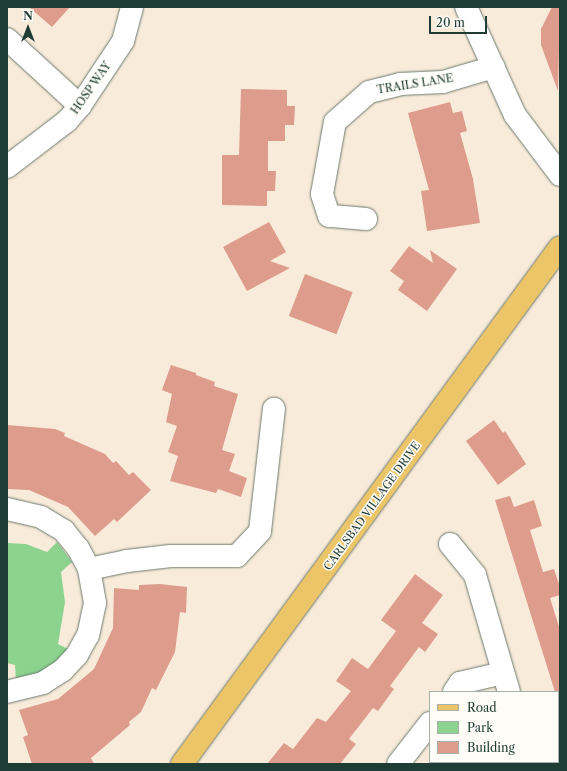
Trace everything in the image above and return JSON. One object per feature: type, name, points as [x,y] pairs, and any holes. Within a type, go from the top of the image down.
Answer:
[{"type":"main road","name":"CARLSBAD VILLAGE DRIVE","points":[[182,764],[560,247]]},
{"type":"street","name":"HOSP WAY","points":[[7,167],[67,121],[80,106],[123,41],[132,7]]},
{"type":"street","points":[[466,7],[515,115],[560,175]]},
{"type":"street","points":[[7,39],[80,106]]},
{"type":"street","name":"TRAILS LANE","points":[[366,219],[329,216],[322,194],[335,122],[369,92],[400,84],[443,82],[494,67]]},
{"type":"street","points":[[89,569],[171,556],[237,556],[260,531],[274,409]]},
{"type":"street","points":[[7,509],[41,517],[64,532],[78,548],[89,569],[94,588],[92,620],[77,655],[63,670],[43,683],[7,692]]},
{"type":"street","points":[[450,544],[475,575],[506,682],[460,683],[455,691]]},
{"type":"street","points":[[398,764],[429,724]]},
{"type":"green space","points":[[57,542],[72,562],[61,572],[65,602],[58,644],[68,649],[60,663],[33,678],[16,682],[15,665],[7,663],[7,543],[26,544],[47,552]]},
{"type":"building","points":[[29,7],[70,7],[52,27]]},
{"type":"building","points":[[552,7],[560,7],[558,91],[541,45],[541,29]]},
{"type":"building","points":[[241,89],[287,90],[287,106],[295,106],[294,125],[285,125],[285,141],[268,141],[268,171],[276,171],[275,191],[267,191],[267,206],[222,205],[222,155],[239,155]]},
{"type":"building","points":[[450,102],[453,113],[462,111],[467,131],[460,133],[473,179],[480,223],[427,231],[421,191],[429,190],[408,113]]},
{"type":"building","points":[[269,222],[286,252],[270,261],[290,268],[247,291],[223,247]]},
{"type":"building","points":[[409,246],[433,263],[430,250],[457,269],[427,311],[398,290],[404,281],[390,271]]},
{"type":"building","points":[[305,274],[353,292],[336,334],[289,316]]},
{"type":"building","points":[[171,365],[196,373],[196,375],[215,382],[214,386],[238,394],[222,450],[235,454],[229,471],[247,478],[241,497],[218,489],[216,493],[170,481],[178,456],[168,452],[177,426],[166,422],[172,394],[162,390]]},
{"type":"building","points":[[494,420],[503,433],[505,431],[526,464],[498,485],[466,441]]},
{"type":"building","points":[[7,425],[55,429],[65,433],[64,436],[105,454],[113,463],[116,461],[129,475],[133,472],[151,490],[117,522],[114,519],[95,536],[68,507],[29,490],[7,489]]},
{"type":"building","points":[[510,496],[514,507],[534,500],[542,526],[530,530],[543,572],[554,569],[560,587],[560,595],[550,598],[560,630],[560,697],[559,691],[555,691],[495,500]]},
{"type":"building","points":[[415,574],[443,595],[422,623],[438,634],[425,652],[419,647],[390,686],[394,689],[378,711],[373,708],[349,739],[356,744],[340,764],[267,764],[284,743],[293,749],[317,718],[326,722],[351,691],[336,681],[352,658],[368,669],[396,631],[381,620]]},
{"type":"building","points":[[160,584],[187,587],[186,613],[180,612],[175,652],[156,690],[152,688],[141,712],[129,722],[130,725],[91,758],[94,764],[32,764],[23,737],[28,735],[19,710],[58,699],[94,669],[113,628],[114,588],[139,590],[139,585]]}]
